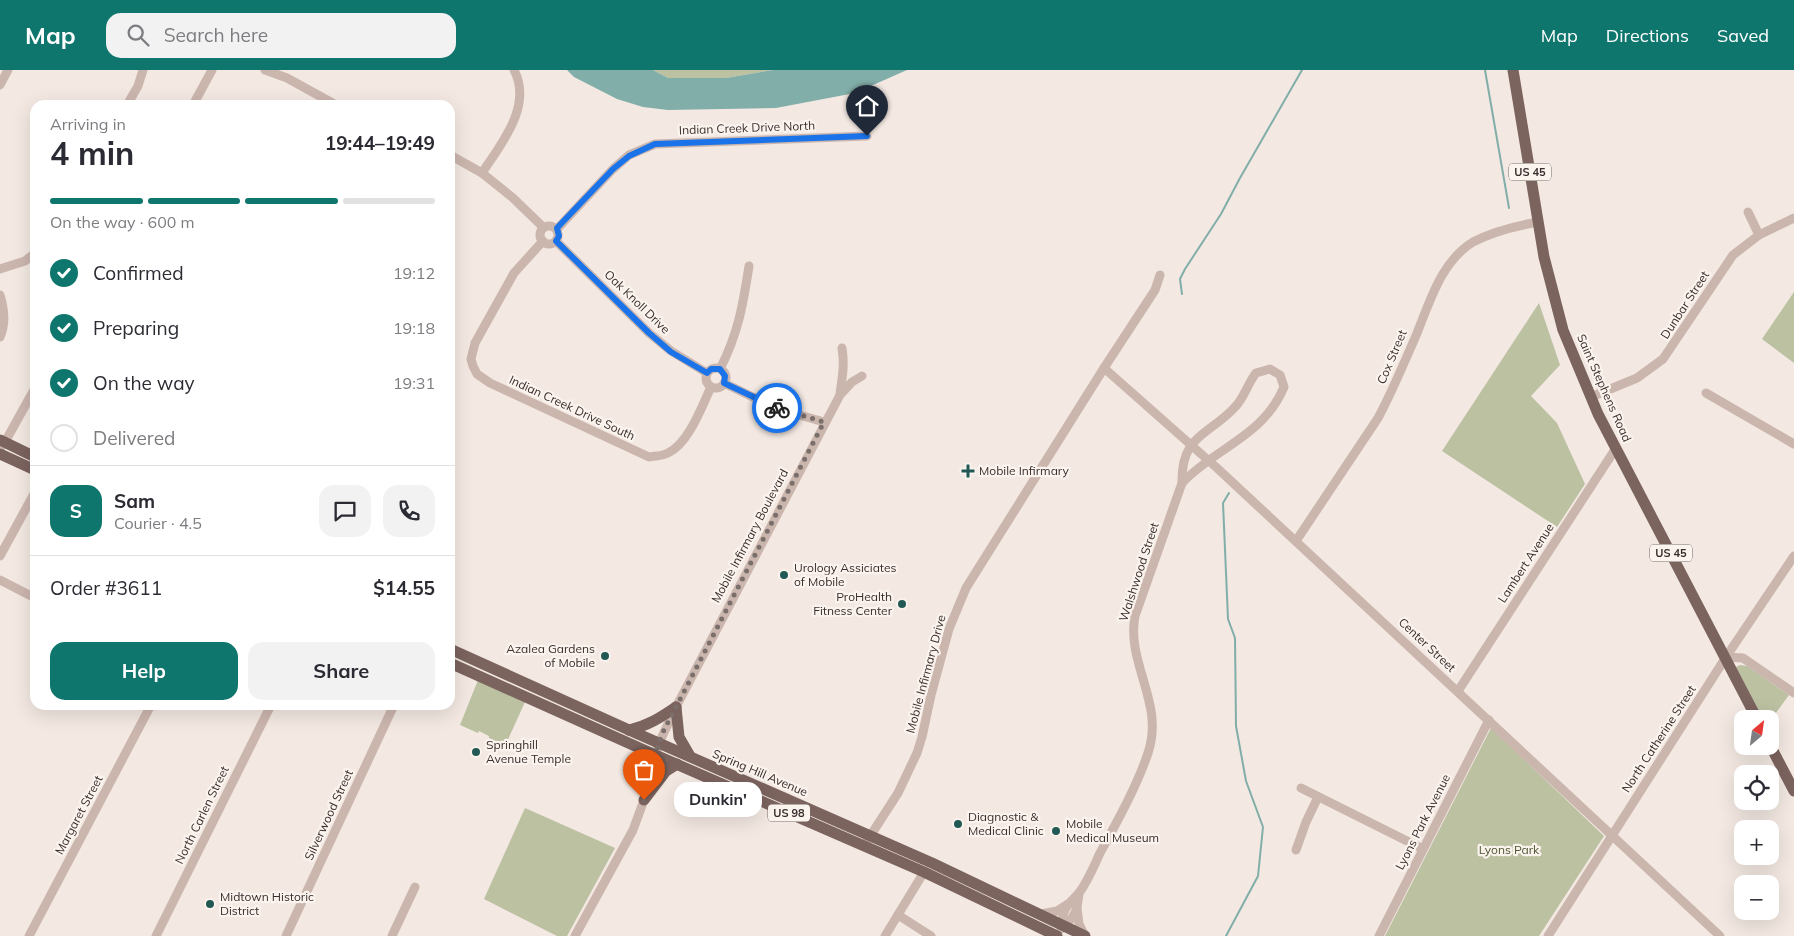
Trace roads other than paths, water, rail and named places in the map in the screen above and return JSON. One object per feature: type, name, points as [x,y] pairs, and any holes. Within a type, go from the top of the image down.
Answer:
[{"type":"main road","name":"Saint Stephens Road","points":[[1513,70],[1544,257],[1563,330],[1591,397],[1616,448],[1752,710]]},
{"type":"main road","points":[[2,443],[30,454]]},
{"type":"main road","points":[[0,454],[30,468]]},
{"type":"main road","name":"Spring Hill Avenue","points":[[455,651],[691,758],[870,835],[1085,936]]},
{"type":"main road","name":"Spring Hill Avenue","points":[[455,665],[924,872],[1057,936]]},
{"type":"main road","points":[[629,730],[655,721],[676,707],[678,738],[691,758]]},
{"type":"main road","points":[[1776,755],[1794,791]]},
{"type":"main road","points":[[644,800],[666,770],[677,764]]},
{"type":"street","points":[[0,85],[8,70]]},
{"type":"street","points":[[131,100],[143,70]]},
{"type":"street","points":[[196,100],[212,70]]},
{"type":"street","points":[[265,70],[287,78],[327,100]]},
{"type":"street","points":[[482,173],[501,144],[518,111],[520,87],[514,70]]},
{"type":"street","name":"Indian Creek Drive North","points":[[557,228],[613,169],[629,156],[655,144],[867,136]]},
{"type":"street","points":[[455,158],[482,173],[513,198],[543,227]]},
{"type":"street","points":[[1748,212],[1759,235]]},
{"type":"street","name":"Dunbar Street","points":[[1591,397],[1637,378],[1663,359],[1733,255],[1759,235],[1794,218]]},
{"type":"street","name":"Cox Street","points":[[1296,541],[1378,418],[1438,281],[1451,262],[1472,243],[1497,231],[1538,222]]},
{"type":"street","points":[[549,225],[557,228],[559,236],[556,241],[551,244],[543,241],[540,236],[543,227],[549,225]]},
{"type":"street","name":"Indian Creek Drive South","points":[[543,241],[514,273],[475,343],[471,359],[477,374],[490,383],[649,457],[667,454],[680,446],[711,386]]},
{"type":"street","name":"Oak Knoll Drive","points":[[556,241],[649,333],[671,352],[707,373]]},
{"type":"street","points":[[0,270],[25,261],[30,257]]},
{"type":"street","points":[[720,369],[730,350],[740,320],[749,266]]},
{"type":"street","name":"Mobile Infirmary Drive","points":[[864,846],[898,793],[917,753],[949,629],[966,588],[1155,290],[1160,275]]},
{"type":"street","points":[[0,295],[4,316],[0,337]]},
{"type":"street","name":"Mobile Infirmary Boulevard","points":[[840,395],[844,376],[842,348]]},
{"type":"street","name":"Center Street","points":[[1104,368],[1191,444],[1720,936]]},
{"type":"street","points":[[720,369],[711,369],[707,373],[706,379],[711,386],[717,387],[724,383]]},
{"type":"street","points":[[720,369],[725,376],[724,383]]},
{"type":"street","points":[[1182,482],[1208,460],[1251,432],[1272,408],[1284,387],[1283,380],[1276,372],[1270,369],[1256,373],[1237,405],[1191,444]]},
{"type":"street","name":"Mobile Infirmary Boulevard","points":[[575,936],[633,830],[644,800],[658,743],[676,707],[824,422],[840,395],[852,382],[862,376]]},
{"type":"street","points":[[724,383],[773,406],[824,422]]},
{"type":"street","points":[[1706,393],[1794,444]]},
{"type":"street","points":[[2,443],[30,396]]},
{"type":"street","name":"Walshwood Street","points":[[1041,914],[1073,906],[1114,826],[1142,767],[1151,743],[1153,732],[1151,706],[1134,647],[1133,629],[1135,616],[1182,482],[1183,464],[1191,444]]},
{"type":"street","name":"Lambert Avenue","points":[[1458,691],[1616,448]]},
{"type":"street","points":[[0,556],[30,501]]},
{"type":"street","name":"North Catherine Street","points":[[1548,936],[1726,657],[1793,559]]},
{"type":"street","points":[[0,580],[30,595]]},
{"type":"street","points":[[1726,657],[1743,658],[1794,693]]},
{"type":"street","name":"Margaret Street","points":[[29,936],[148,710]]},
{"type":"street","name":"North Carlen Street","points":[[156,936],[269,710]]},
{"type":"street","name":"Silverwood Street","points":[[286,936],[392,710]]},
{"type":"street","name":"Lyons Park Avenue","points":[[1379,936],[1489,720]]},
{"type":"street","points":[[1301,788],[1423,850]]},
{"type":"street","points":[[1296,850],[1318,797]]},
{"type":"street","points":[[885,936],[924,872]]},
{"type":"street","points":[[392,936],[415,887]]},
{"type":"street","points":[[1057,936],[1063,925],[1062,916],[1073,906],[1085,936]]},
{"type":"street","points":[[898,915],[931,936]]},
{"type":"water","points":[[567,70],[653,70],[668,78],[726,78],[773,70],[907,70],[855,93],[776,108],[668,110],[643,107],[617,99],[574,77]]},
{"type":"waterway","points":[[1182,294],[1180,279],[1185,269],[1221,214],[1302,70]]},
{"type":"waterway","points":[[1485,70],[1509,208]]},
{"type":"waterway","points":[[1226,936],[1258,876],[1263,827],[1246,781],[1236,726],[1235,638],[1228,619],[1223,503],[1229,493]]},
{"type":"place","name":"Mobile Infirmary","points":[[968,471]]},
{"type":"place","name":"Urology Assiciates of Mobile","points":[[784,575]]},
{"type":"place","name":"ProHealth Fitness Center","points":[[902,604]]},
{"type":"place","name":"Azalea Gardens of Mobile","points":[[605,656]]},
{"type":"place","name":"Springhill Avenue Temple","points":[[476,752]]},
{"type":"place","name":"Dunkin'","points":[[644,800]]},
{"type":"place","name":"Diagnostic & Medical Clinic","points":[[958,824]]},
{"type":"place","name":"Mobile Medical Museum","points":[[1056,831]]},
{"type":"place","name":"Midtown Historic District","points":[[210,904]]},
{"type":"park label","name":"Lyons Park","points":[[1509,850]]}]
